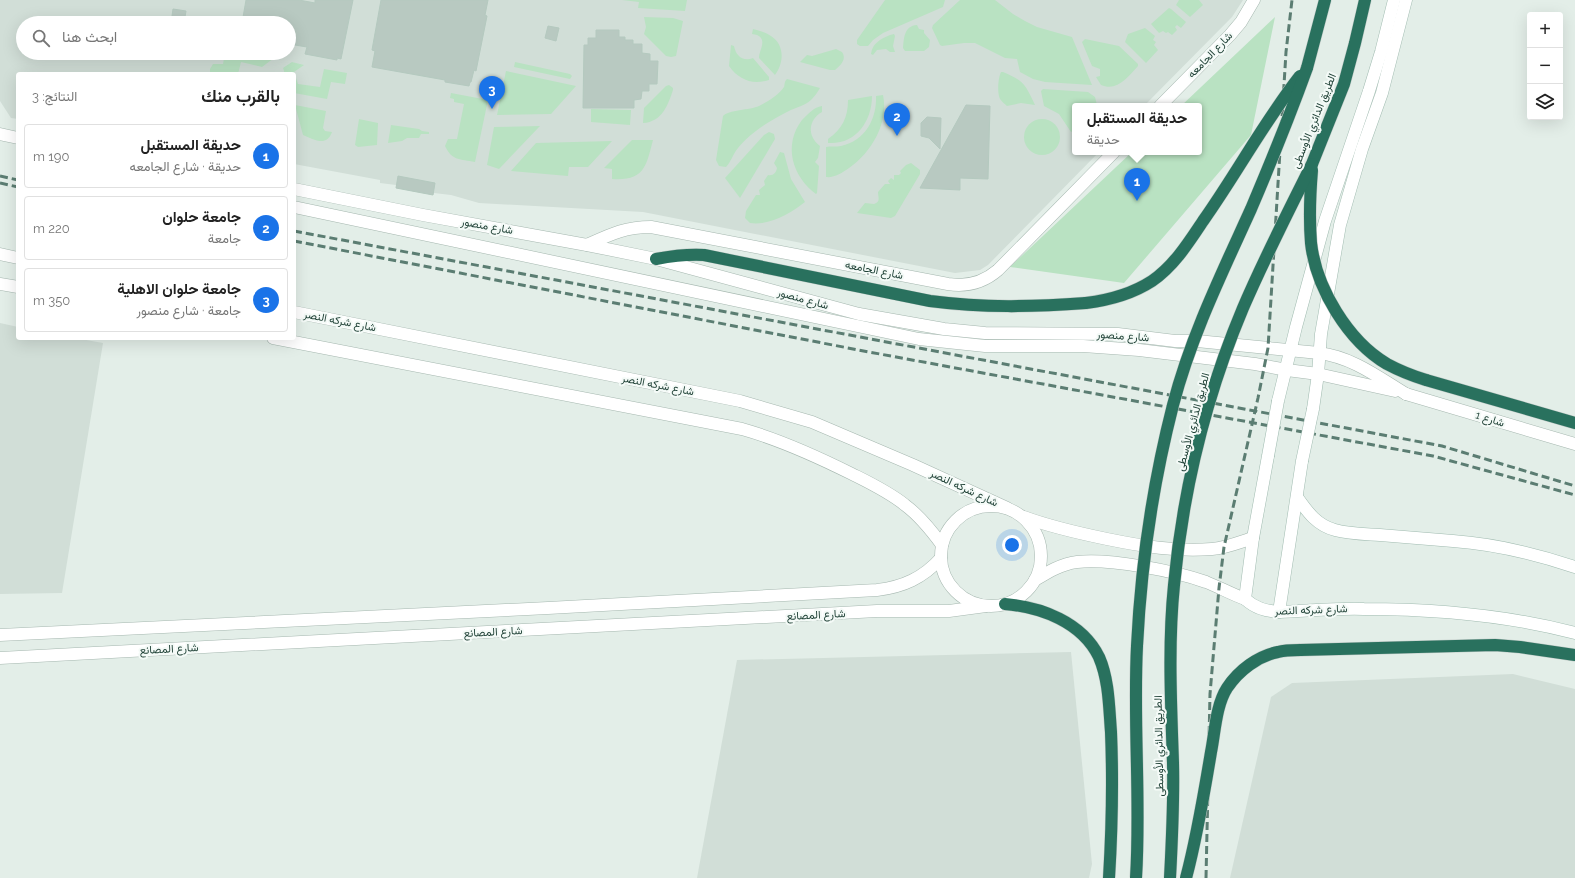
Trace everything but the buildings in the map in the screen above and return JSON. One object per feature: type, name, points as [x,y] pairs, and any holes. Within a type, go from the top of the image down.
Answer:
[{"type":"highway","name":"الطريق الدائري الأوسطى","points":[[1136,878],[1138,814],[1136,711],[1137,646],[1142,582],[1150,518],[1162,454],[1173,404],[1188,354],[1207,306],[1270,164],[1307,68],[1325,0]]},
{"type":"highway","name":"الطريق الدائري الأوسطى","points":[[1170,878],[1173,820],[1170,646],[1174,585],[1182,524],[1192,472],[1209,405],[1223,361],[1242,310],[1264,261],[1312,164],[1344,84],[1365,0]]},
{"type":"highway","points":[[656,260],[688,254],[704,255],[930,301],[956,304],[1009,307],[1086,303],[1110,300],[1132,292],[1153,280],[1171,265],[1186,247],[1229,184],[1272,113],[1307,68]]},
{"type":"highway","points":[[1312,164],[1309,211],[1311,245],[1319,278],[1332,306],[1355,336],[1375,356],[1405,373],[1575,423]]},
{"type":"highway","points":[[1005,604],[1024,606],[1042,611],[1059,618],[1074,628],[1088,641],[1098,656],[1105,674],[1109,700],[1112,757],[1112,823],[1109,878]]},
{"type":"highway","points":[[1186,878],[1197,830],[1219,709],[1227,688],[1240,672],[1258,659],[1278,652],[1300,650],[1495,645],[1575,655]]},
{"type":"street","name":"شارع الجامعه","points":[[1163,103],[1230,35],[1254,0]]},
{"type":"street","points":[[1245,600],[1253,538],[1278,402],[1292,351],[1296,327],[1325,222],[1381,52],[1394,0]]},
{"type":"street","points":[[1279,612],[1302,461],[1318,374],[1321,334],[1340,225],[1362,149],[1382,93],[1406,0]]},
{"type":"street","points":[[0,134],[16,138]]},
{"type":"street","name":"شارع الجامعه","points":[[587,245],[618,231],[635,227],[652,227],[948,284],[966,285],[983,280],[998,270],[1111,155]]},
{"type":"street","name":"شارع منصور","points":[[296,189],[587,245],[656,260],[859,314],[944,328],[999,333],[1118,334],[1175,341],[1197,341],[1319,353]]},
{"type":"street","name":"شارع منصور","points":[[296,207],[919,339],[985,346],[1106,347],[1255,364],[1318,374]]},
{"type":"street","points":[[0,254],[16,258]]},
{"type":"street","points":[[0,284],[16,288]]},
{"type":"street","name":"شارع شركه النصر","points":[[296,312],[732,400],[764,408],[812,422],[913,465],[1007,508]]},
{"type":"street","points":[[283,340],[762,435],[800,449],[890,494],[919,517],[942,545]]},
{"type":"street","name":"شارع 1","points":[[1319,353],[1341,358],[1358,365],[1406,394]]},
{"type":"street","name":"شارع 1","points":[[1318,374],[1406,394],[1575,444]]},
{"type":"street","points":[[1297,496],[1315,520],[1334,530],[1455,541],[1521,553],[1575,567]]},
{"type":"street","points":[[1024,517],[1036,533],[1041,552],[1039,571],[1035,580],[1022,595],[1005,604],[986,606],[968,601],[954,590],[945,575],[941,558],[942,545],[955,521],[970,510],[988,506],[1007,508],[1024,517],[1073,532],[1125,543],[1162,548],[1212,549],[1253,538]]},
{"type":"street","name":"شارع المصانع","points":[[0,635],[548,608],[892,588],[906,584],[920,577],[932,568],[941,558]]},
{"type":"street","name":"شارع شركه النصر","points":[[1035,580],[1047,572],[1076,562],[1105,562],[1196,578],[1245,600],[1252,606],[1279,612],[1363,609],[1464,613],[1516,619],[1575,633]]},
{"type":"street","name":"شارع المصانع","points":[[0,658],[877,611],[949,611],[986,606]]},
{"type":"street","points":[[548,608],[548,629]]},
{"type":"shaded area","points":[[0,0],[1243,0],[1232,17],[1147,103],[1072,103],[1072,155],[1096,155],[988,265],[980,270],[955,273],[643,212],[479,203],[451,195],[434,193],[433,195],[396,188],[396,185],[380,183],[380,180],[296,164],[296,72],[16,72],[16,119],[11,118],[0,101]]},
{"type":"shaded area","points":[[0,323],[16,327],[16,340],[86,340],[103,343],[62,593],[0,594]]},
{"type":"shaded area","points":[[1071,652],[1092,864],[1089,878],[697,878],[737,660]]},
{"type":"shaded area","points":[[1513,674],[1575,689],[1575,878],[1230,878],[1271,697],[1292,683]]},
{"type":"green space","points":[[622,0],[687,0],[685,11],[638,8],[639,2]]},
{"type":"green space","points":[[885,0],[945,0],[943,7],[883,33],[873,40],[868,46],[860,46],[857,44],[857,40]]},
{"type":"green space","points":[[960,0],[995,0],[1013,14],[1037,27],[1072,37],[1092,85],[1045,82],[1033,79],[1020,72],[1017,59],[1005,58],[975,43],[940,45],[932,28],[933,25]]},
{"type":"green space","points":[[1179,0],[1199,0],[1203,5],[1190,17],[1176,5]]},
{"type":"green space","points":[[1169,8],[1186,22],[1181,28],[1177,25],[1175,27],[1177,30],[1172,35],[1163,31],[1159,33],[1151,24]]},
{"type":"green space","points":[[644,17],[673,18],[683,21],[676,56],[666,56],[644,34],[646,27]]},
{"type":"green space","points":[[1275,17],[1251,135],[1124,283],[1010,267],[1129,155],[1202,155],[1202,103],[1184,103]]},
{"type":"green space","points":[[917,25],[919,29],[924,30],[924,33],[930,40],[929,47],[924,51],[905,51],[903,48],[907,30]]},
{"type":"green space","points":[[1145,28],[1155,36],[1153,40],[1156,42],[1154,45],[1158,50],[1146,63],[1125,42],[1128,34]]},
{"type":"green space","points":[[753,29],[769,35],[779,44],[782,54],[780,65],[775,75],[759,58],[762,40],[761,37],[752,34]]},
{"type":"green space","points":[[894,34],[895,36],[893,46],[895,52],[890,52],[886,49],[877,50],[873,55],[871,54],[875,44]]},
{"type":"green space","points":[[1085,39],[1119,46],[1138,64],[1138,66],[1126,79],[1117,85],[1107,87],[1101,85],[1096,77],[1100,76],[1100,69],[1092,66],[1082,42]]},
{"type":"green space","points":[[731,45],[734,46],[736,53],[743,59],[753,58],[769,77],[769,80],[757,82],[746,80],[737,75],[729,66]]},
{"type":"green space","points":[[836,49],[842,52],[844,59],[835,70],[800,62],[807,55],[812,56]]},
{"type":"green space","points":[[224,60],[271,60],[262,67],[241,62],[238,72],[210,72],[213,64],[223,64]]},
{"type":"green space","points":[[292,62],[304,65],[294,72],[284,72],[283,68]]},
{"type":"green space","points":[[515,62],[570,74],[572,76],[570,79],[514,67]]},
{"type":"green space","points":[[324,69],[347,73],[345,84],[331,82],[327,99],[296,93],[296,78],[298,84],[320,87]]},
{"type":"green space","points":[[506,71],[576,86],[551,114],[497,115]]},
{"type":"green space","points":[[1001,72],[1020,81],[1029,92],[1035,105],[1021,103],[1007,106],[999,96],[998,89]]},
{"type":"green space","points":[[787,79],[820,88],[809,102],[779,116],[753,133],[738,148],[726,167],[719,166],[716,160],[723,116],[729,112],[759,106],[766,102],[782,90]]},
{"type":"green space","points":[[669,85],[673,88],[673,90],[663,112],[655,120],[643,123],[644,108],[666,86]]},
{"type":"green space","points":[[1043,89],[1088,92],[1095,97],[1096,103],[1072,103],[1071,132],[1059,114],[1044,106],[1041,91]]},
{"type":"green space","points":[[451,93],[488,100],[475,162],[461,160],[454,157],[445,146],[448,139],[457,139],[464,104],[454,102],[454,99],[450,98]]},
{"type":"green space","points":[[883,95],[884,106],[881,126],[871,146],[857,162],[846,170],[835,176],[826,177],[826,147],[841,146],[857,139],[863,134],[872,121],[876,105],[876,96]]},
{"type":"green space","points":[[872,96],[869,115],[860,130],[854,136],[846,140],[838,143],[828,143],[828,139],[837,131],[845,118],[848,100]]},
{"type":"green space","points":[[296,105],[326,111],[323,128],[325,131],[332,132],[330,137],[327,140],[320,141],[303,135]]},
{"type":"green space","points":[[822,106],[822,112],[814,119],[811,128],[813,138],[820,146],[818,158],[815,162],[819,166],[816,194],[808,187],[796,169],[792,150],[796,130],[802,120],[814,109]]},
{"type":"green space","points":[[591,109],[631,110],[630,125],[591,122]]},
{"type":"green space","points":[[359,119],[378,123],[377,145],[358,147],[355,145]]},
{"type":"green space","points":[[1046,119],[1055,124],[1059,130],[1059,144],[1055,150],[1046,155],[1038,155],[1029,150],[1025,144],[1024,133],[1029,124],[1035,120]]},
{"type":"green space","points":[[391,125],[419,129],[429,132],[429,134],[421,134],[419,138],[407,138],[402,141],[388,143]]},
{"type":"green space","points":[[540,126],[499,169],[487,165],[494,127]]},
{"type":"green space","points":[[769,132],[774,134],[775,139],[740,198],[725,178],[764,135]]},
{"type":"green space","points":[[632,140],[653,140],[646,164],[638,174],[623,179],[612,179],[612,169],[604,168]]},
{"type":"green space","points":[[612,141],[588,167],[569,167],[568,176],[511,171],[536,143]]},
{"type":"green space","points":[[780,152],[784,153],[791,179],[805,202],[772,221],[765,223],[750,223],[745,218],[746,211],[756,195],[760,195],[759,190],[765,185],[764,181],[768,175],[773,175],[776,171],[777,168],[774,163]]},
{"type":"green space","points":[[911,163],[920,170],[920,174],[895,216],[891,218],[857,213],[865,203],[874,204],[878,202],[878,192],[885,184],[890,184],[888,181],[891,178],[894,180],[894,175],[899,175],[901,173],[900,171],[906,165]]},
{"type":"railway","points":[[1206,878],[1210,694],[1219,588],[1224,547],[1268,348],[1286,52],[1292,0]]},
{"type":"railway","points":[[0,176],[16,180]]},
{"type":"railway","points":[[0,183],[16,187]]},
{"type":"railway","points":[[296,231],[1442,446],[1575,486]]},
{"type":"railway","points":[[296,241],[869,352],[1433,456],[1575,495]]},
{"type":"place","name":"جامعة حلوان الاهلية","points":[[492,109]]},
{"type":"place","name":"جامعة حلوان","points":[[897,136]]},
{"type":"place","name":"حديقة المستقبل","points":[[1137,201]]}]
